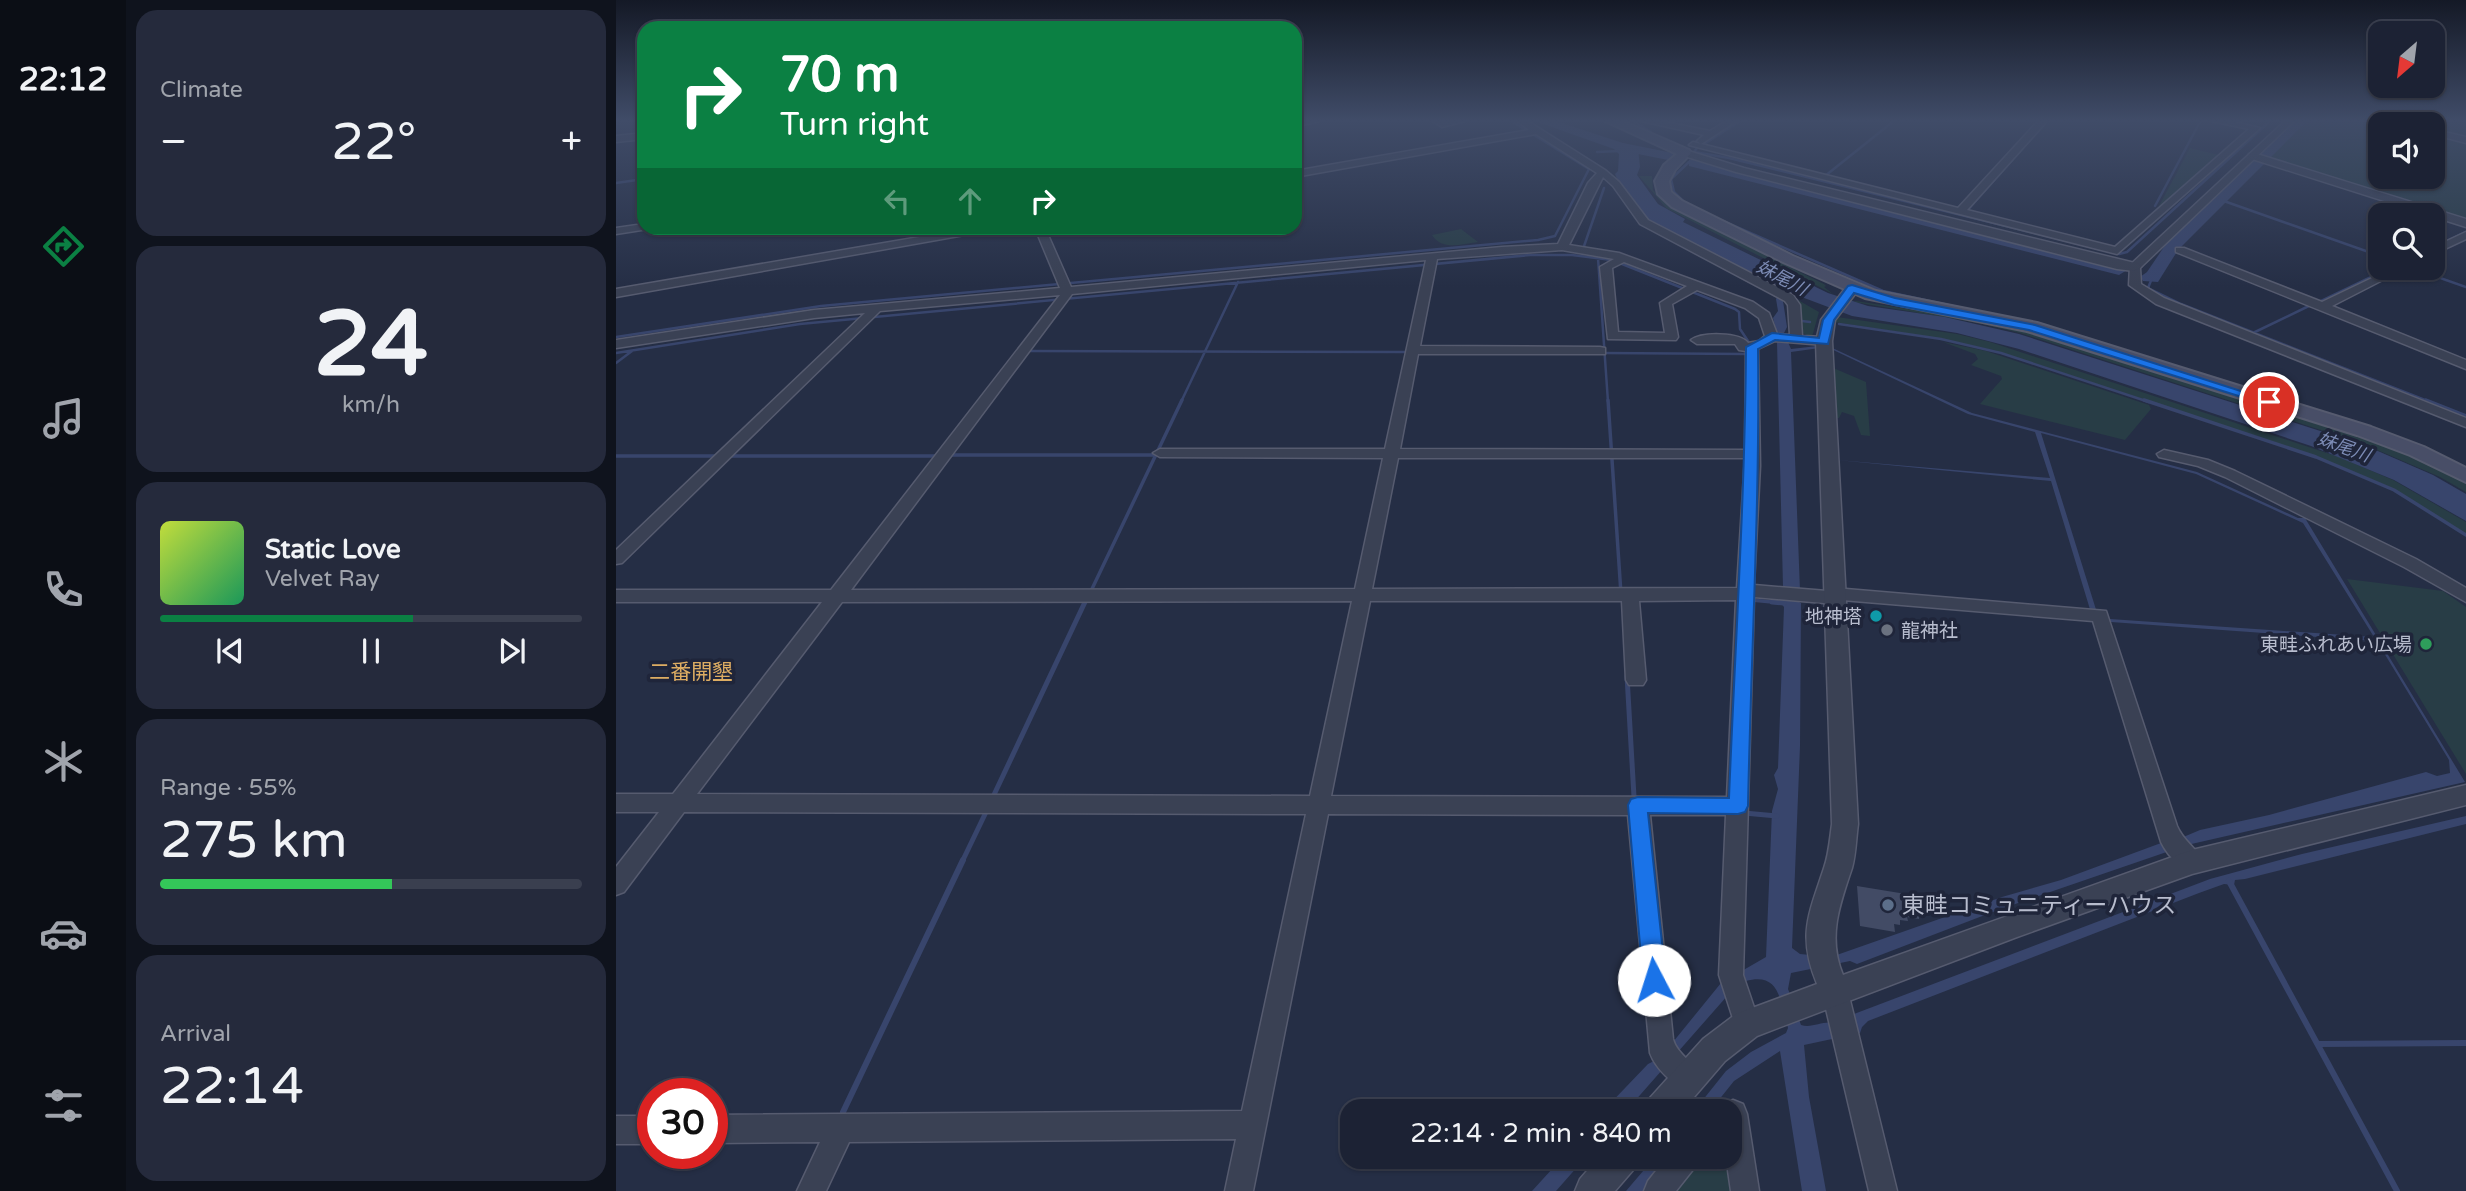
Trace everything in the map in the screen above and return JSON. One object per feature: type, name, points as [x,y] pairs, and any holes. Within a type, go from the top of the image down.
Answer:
[{"type":"main road","points":[[1665,176],[1662,188],[1671,199],[1696,215],[1849,292],[2031,327],[2364,431],[2417,451],[2466,476]]},
{"type":"street","points":[[1562,247],[1560,235],[1599,176]]},
{"type":"street","points":[[1606,176],[1616,184],[1644,222],[1789,298],[1794,305],[1783,337]]},
{"type":"street","points":[[1762,176],[2104,262],[2134,267]]},
{"type":"street","points":[[1802,176],[2117,251],[2199,176]]},
{"type":"street","points":[[1962,213],[1995,176]]},
{"type":"street","points":[[2134,267],[2233,176]]},
{"type":"street","points":[[2310,176],[2466,223]]},
{"type":"street","points":[[616,231],[637,228]]},
{"type":"street","points":[[616,293],[947,235]]},
{"type":"street","points":[[1043,235],[1065,291]]},
{"type":"street","points":[[1432,258],[1560,235]]},
{"type":"street","points":[[2445,246],[2466,235]]},
{"type":"street","points":[[616,344],[814,314],[871,314],[1065,291],[1562,247],[1583,250],[1688,290],[1755,308],[1783,337]]},
{"type":"street","points":[[2180,250],[2466,365]]},
{"type":"street","points":[[1239,1191],[1432,258]]},
{"type":"street","points":[[1616,262],[1606,267],[1612,336],[1672,337],[1666,303],[1688,290]]},
{"type":"street","points":[[2134,267],[2135,285],[2149,296],[2466,422]]},
{"type":"street","points":[[2322,306],[2376,280]]},
{"type":"street","points":[[616,885],[1065,291]]},
{"type":"street","points":[[1849,292],[1832,313],[1824,341],[1844,824],[1839,865],[1819,925],[1822,958],[1842,1016],[1883,1191]]},
{"type":"street","points":[[616,559],[871,314]]},
{"type":"street","points":[[1697,340],[1740,341],[1744,347],[1783,337],[1824,341]]},
{"type":"street","points":[[1747,1026],[1734,984],[1745,597],[1752,454],[1752,347]]},
{"type":"street","points":[[1413,350],[1600,351]]},
{"type":"street","points":[[1160,453],[1752,454]]},
{"type":"street","points":[[2165,454],[2203,463],[2230,474],[2410,563],[2466,596]]},
{"type":"street","points":[[616,596],[834,600],[1792,595],[2098,617],[2181,851]]},
{"type":"street","points":[[1626,597],[1636,680]]},
{"type":"street","points":[[1671,1099],[1714,1050],[1747,1026],[1787,1011],[1842,1016],[2181,851],[2466,795]]},
{"type":"street","points":[[616,803],[675,807],[989,804],[1738,811]]},
{"type":"street","points":[[1638,809],[1660,1039],[1663,1053],[1689,1078]]},
{"type":"street","points":[[728,1130],[838,1135],[1252,1125]]},
{"type":"street","points":[[616,1130],[637,1130]]},
{"type":"street","points":[[811,1191],[838,1135]]},
{"type":"street","points":[[1592,1191],[1611,1169]]},
{"type":"street","points":[[1658,1191],[1675,1169]]},
{"type":"street","points":[[1742,1169],[1745,1191]]},
{"type":"shaded area","points":[[1639,176],[1652,176],[1653,190],[1669,207],[1824,284],[1833,294],[1666,208]]},
{"type":"shaded area","points":[[2175,176],[2197,176],[2164,207],[2159,206]]},
{"type":"shaded area","points":[[2327,176],[2368,176],[2368,188]]},
{"type":"shaded area","points":[[2445,176],[2466,176],[2466,219],[2445,212],[2445,203],[2415,203],[2370,189],[2445,189]]},
{"type":"shaded area","points":[[1461,229],[1478,242],[1446,245],[1432,235]]},
{"type":"shaded area","points":[[1798,300],[1819,312],[1812,337],[1800,332]]},
{"type":"shaded area","points":[[1854,302],[2025,327],[2381,441],[2466,480],[2466,492],[2440,477],[2361,443],[2020,333],[1978,323]]},
{"type":"shaded area","points":[[1837,317],[1957,334],[1990,342],[2339,457],[2393,480],[2466,522],[2466,534],[2388,486],[2315,456],[1997,351],[1944,339],[1834,322]]},
{"type":"shaded area","points":[[1943,342],[1986,351],[2149,405],[2151,409],[2125,440],[1980,404],[2002,379],[2001,376],[1971,365],[1978,359],[1975,354]]},
{"type":"shaded area","points":[[1831,367],[1866,382],[1870,436],[1861,435],[1854,416],[1842,412],[1839,418],[1833,418]]},
{"type":"shaded area","name":"東畦ふれあい広場","points":[[2347,579],[2443,591],[2466,607],[2466,774]]},
{"type":"shaded area","points":[[1684,1169],[1734,1169],[1737,1191],[1667,1191]]},
{"type":"water","name":"妹尾川","points":[[1616,176],[1637,176],[1658,204],[1685,219],[1683,222],[1828,293],[1868,306],[1945,317],[2019,334],[2364,445],[2433,475],[2466,494],[2466,521],[2394,480],[2311,446],[2019,349],[1957,333],[1852,316],[1791,293],[1783,301],[1787,327],[1784,333],[1791,349],[1826,345],[1972,413],[2197,472],[2298,518],[2305,518],[2465,782],[2187,845],[1998,910],[1857,964],[1850,961],[1791,973],[1788,989],[1801,1025],[1837,1024],[1854,1014],[2210,879],[2302,854],[2466,816],[2466,824],[2235,880],[2234,885],[2224,884],[2199,893],[1868,1021],[1860,1033],[1804,1045],[1809,1097],[1826,1191],[1802,1191],[1780,1051],[1734,1081],[1720,1099],[1704,1099],[1726,1071],[1751,1052],[1786,1033],[1788,1028],[1778,993],[1767,981],[1758,979],[1730,986],[1728,995],[1637,1099],[1614,1099],[1648,1064],[1660,1058],[1721,983],[1766,957],[1772,811],[1778,789],[1774,775],[1778,768],[1784,607],[1779,601],[1783,587],[1779,341],[1773,318],[1778,311],[1776,299],[1781,288],[1644,218]],"holes":[[[1827,347],[1968,414],[2035,432],[2050,478],[1837,460],[2051,481],[2161,843],[2061,880],[2002,897],[1831,957],[1800,954],[1792,948],[1800,746],[1801,603],[1795,600],[1800,591],[1791,352]],[[2041,433],[2196,474],[2303,523],[2374,637],[2098,616]],[[2103,619],[2111,622],[2374,641],[2378,643],[2449,760],[2450,773],[2437,776],[2426,772],[2269,815],[2200,830],[2181,838]]]},
{"type":"water","points":[[1552,1169],[1575,1169],[1556,1191],[1532,1191]]},
{"type":"water","points":[[1645,1169],[1662,1169],[1644,1191],[1626,1191]]},
{"type":"building","name":"東畦コミュニティーハウス","points":[[1857,886],[1918,896],[1919,919],[1907,917],[1908,921],[1900,920],[1900,925],[1894,924],[1895,932],[1860,926]]},
{"type":"waterway","points":[[616,337],[821,306],[1538,240],[1555,236],[1586,176]]},
{"type":"waterway","points":[[1675,176],[1671,179],[1674,192],[1686,204]]},
{"type":"waterway","points":[[1744,176],[2119,270]]},
{"type":"waterway","points":[[1800,176],[2119,254],[2127,252],[2210,176]]},
{"type":"waterway","points":[[1965,213],[1998,176]]},
{"type":"waterway","points":[[2155,206],[2171,176]]},
{"type":"waterway","points":[[2149,277],[2152,278],[2172,247],[2245,176]]},
{"type":"waterway","points":[[616,183],[637,180]]},
{"type":"waterway","points":[[1582,252],[1604,188]]},
{"type":"waterway","points":[[2221,200],[2368,252]]},
{"type":"waterway","points":[[1716,218],[1883,291],[2014,319]]},
{"type":"waterway","points":[[2445,242],[2466,232]]},
{"type":"waterway","points":[[1238,283],[1530,255],[1598,258]]},
{"type":"waterway","points":[[1598,258],[1612,260],[1735,309],[1739,312],[1740,329],[1750,344]]},
{"type":"waterway","points":[[1598,258],[1605,353]]},
{"type":"waterway","points":[[2152,278],[2148,288],[2181,304],[2430,402]]},
{"type":"waterway","points":[[2317,303],[2368,279]]},
{"type":"waterway","points":[[2445,280],[2466,287]]},
{"type":"waterway","points":[[616,353],[800,324],[1238,283]]},
{"type":"waterway","points":[[1205,351],[1238,283]]},
{"type":"waterway","points":[[2255,332],[2313,304]]},
{"type":"waterway","points":[[1802,321],[1810,322]]},
{"type":"waterway","points":[[1839,324],[1941,339],[2001,353],[2149,402]]},
{"type":"waterway","points":[[616,363],[632,351]]},
{"type":"waterway","points":[[1028,351],[1205,351]]},
{"type":"waterway","points":[[1181,402],[1205,351]]},
{"type":"waterway","points":[[1205,351],[1408,352]]},
{"type":"waterway","points":[[1605,353],[1746,354]]},
{"type":"waterway","points":[[1605,353],[1608,402]]},
{"type":"waterway","points":[[1156,455],[1182,400]]},
{"type":"waterway","points":[[1608,400],[1621,594]]},
{"type":"waterway","name":"妹尾川","points":[[2144,400],[2316,457],[2394,490],[2466,535]]},
{"type":"waterway","points":[[2426,400],[2466,416]]},
{"type":"waterway","points":[[950,455],[1156,455]]},
{"type":"waterway","points":[[1091,591],[1156,455]]},
{"type":"waterway","points":[[1156,455],[1163,455]]},
{"type":"waterway","points":[[616,456],[720,456]]},
{"type":"waterway","points":[[729,456],[938,456]]},
{"type":"waterway","points":[[1085,602],[1087,598]]},
{"type":"waterway","points":[[1751,600],[1784,603],[1772,602]]},
{"type":"waterway","points":[[992,799],[1085,602]]},
{"type":"waterway","points":[[1627,676],[1634,797]]},
{"type":"waterway","points":[[962,862],[987,810]]},
{"type":"waterway","points":[[1744,813],[1777,816]]},
{"type":"waterway","points":[[843,1112],[963,860]]},
{"type":"waterway","points":[[2229,881],[2397,1191]]},
{"type":"waterway","points":[[2318,1044],[2466,1043]]},
{"type":"place","name":"地神塔","points":[[1876,616]]},
{"type":"place","name":"龍神社","points":[[1887,630]]},
{"type":"place","name":"東畦ふれあい広場","points":[[2426,644]]},
{"type":"place","name":"東畦コミュニティーハウス","points":[[1888,905]]},
{"type":"district","name":"二番開墾","points":[[691,672]]},
{"type":"route","points":[[1654,980],[1638,805],[1738,806],[1752,466],[1752,347],[1763,344],[1772,337],[1824,341],[1828,320],[1852,289],[1894,301],[2031,327],[2269,402]]}]
